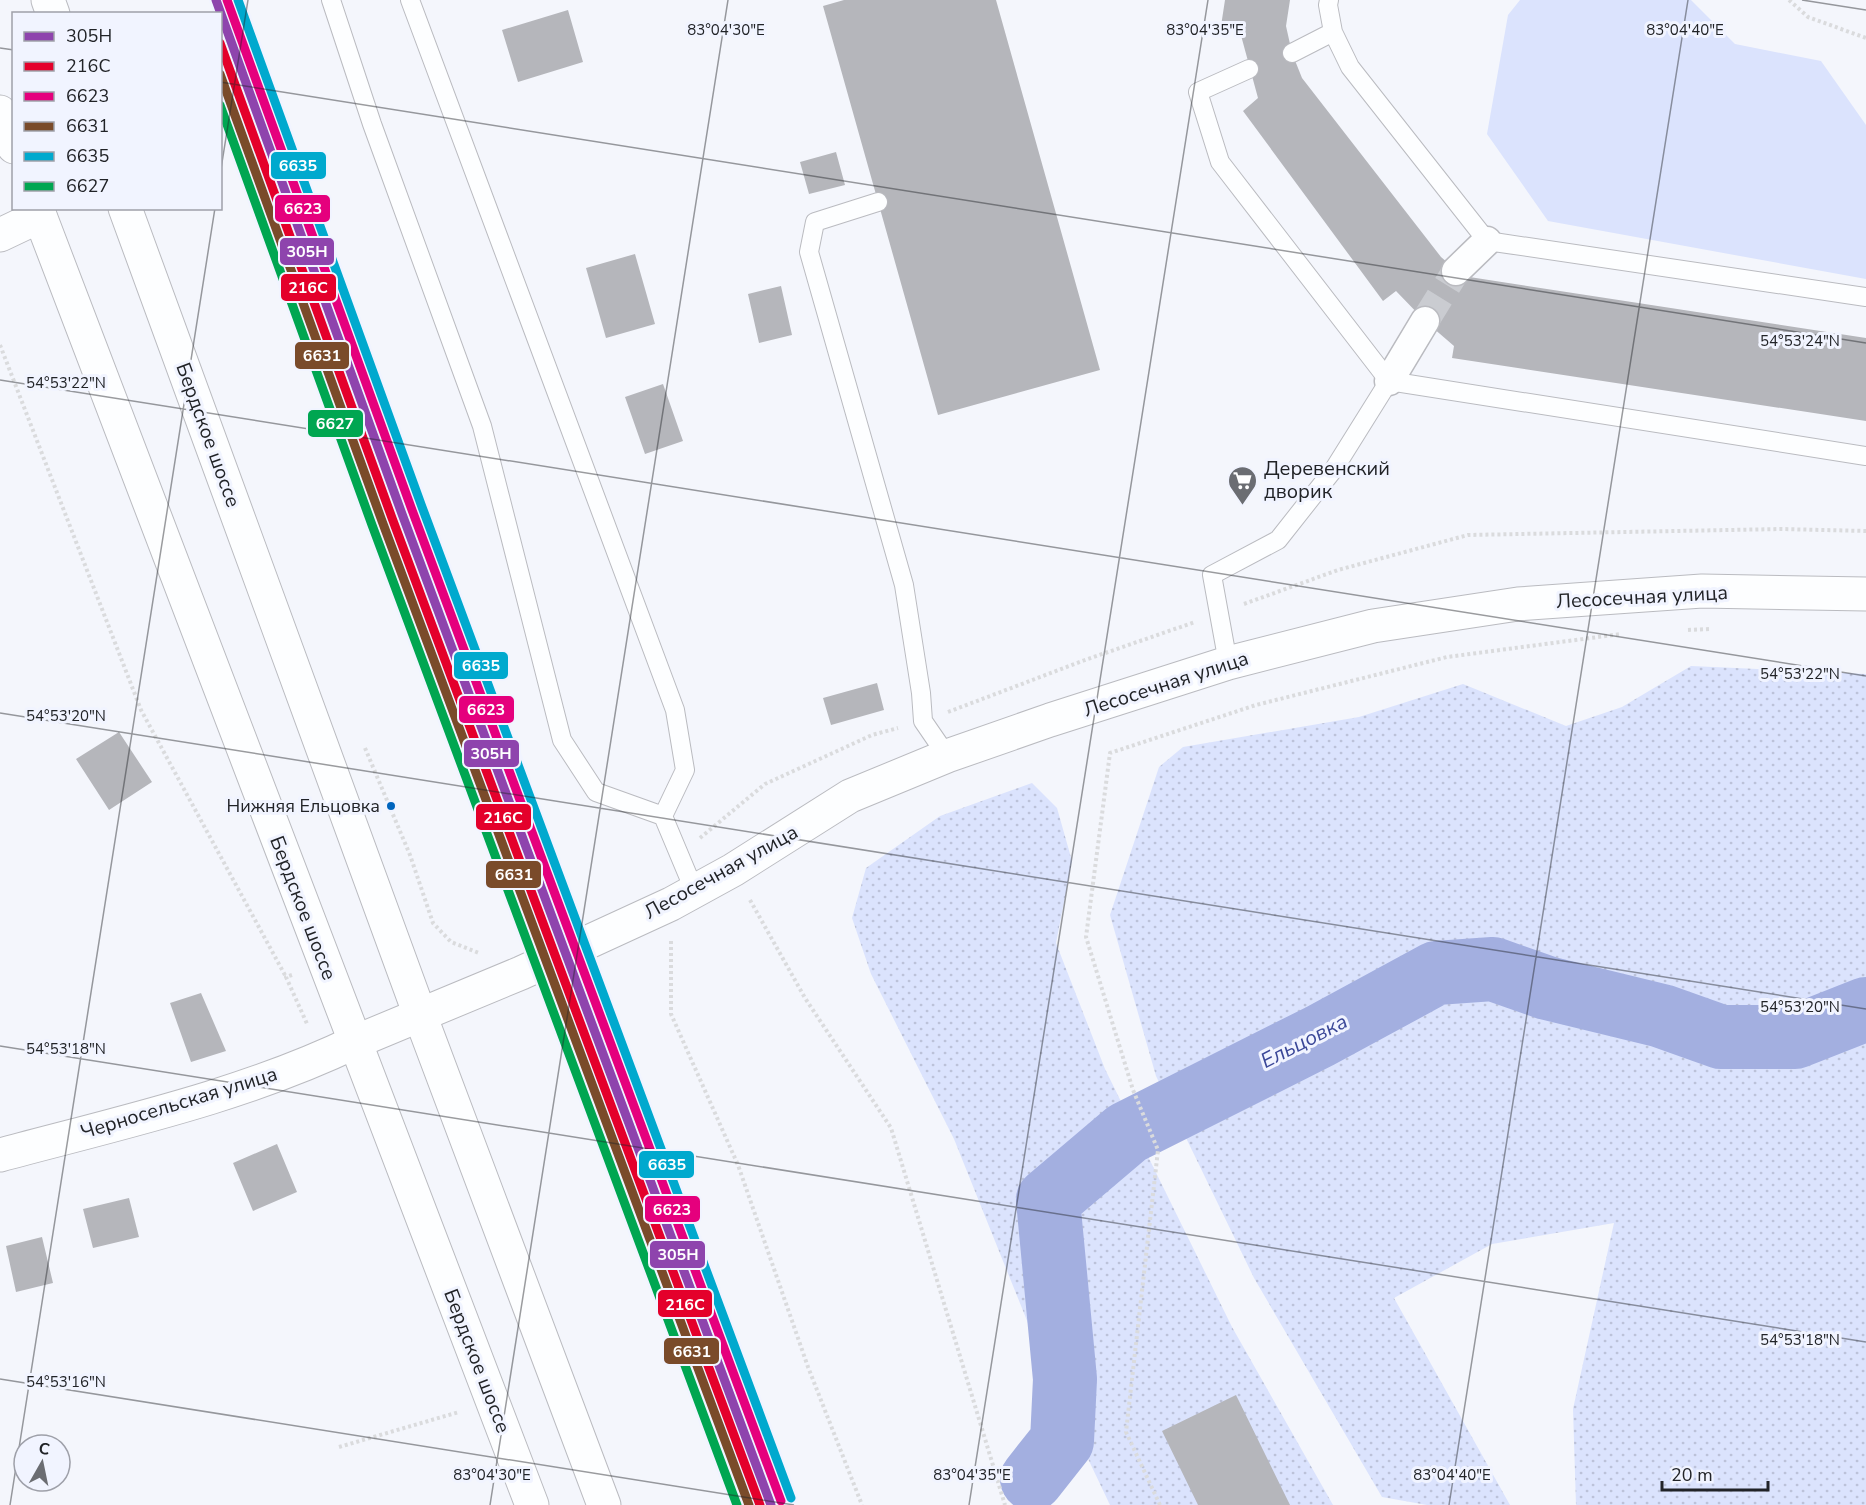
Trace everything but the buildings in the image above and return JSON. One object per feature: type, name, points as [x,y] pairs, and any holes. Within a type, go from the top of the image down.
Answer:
[{"type":"main road","points":[[0,112],[12,142]]},
{"type":"main road","name":"Бердское шоссе","points":[[126,210],[420,1015],[604,1505]]},
{"type":"main road","points":[[0,235],[38,212]]},
{"type":"main road","name":"Бердское шоссе","points":[[38,212],[532,1505]]},
{"type":"main road","name":"Лесосечная улица","points":[[420,1015],[521,973],[680,891],[733,870],[850,796],[947,756],[1050,720],[1228,663],[1373,626],[1518,604],[1702,591],[1866,594]]},
{"type":"main road","points":[[355,1042],[420,1015]]},
{"type":"main road","name":"Черносельская улица","points":[[0,1155],[209,1098],[322,1058],[355,1042]]},
{"type":"street","points":[[1456,271],[1488,241]]},
{"type":"street","points":[[1389,381],[1425,321]]},
{"type":"lane","points":[[331,0],[372,124],[482,426],[562,740],[596,792],[663,816]]},
{"type":"lane","points":[[410,0],[675,710],[685,770],[663,816],[680,891]]},
{"type":"lane","points":[[1329,0],[1333,32],[1350,67],[1488,241],[1866,297]]},
{"type":"lane","points":[[1292,52],[1333,32]]},
{"type":"lane","points":[[1249,69],[1197,92],[1220,162],[1389,381],[1866,456]]},
{"type":"lane","points":[[878,202],[815,222],[809,252],[904,585],[921,693],[923,721],[947,756]]},
{"type":"lane","points":[[1228,663],[1212,575],[1278,540],[1334,469],[1389,381]]},
{"type":"path","points":[[1789,0],[1808,17],[1866,38]]},
{"type":"path","points":[[0,345],[141,710],[286,977]]},
{"type":"path","points":[[1677,630],[1711,629]]},
{"type":"path","points":[[1160,1505],[1126,1432],[1158,1150],[1133,1090],[1086,937],[1110,753],[1256,705],[1447,657],[1632,633]]},
{"type":"path","points":[[733,870],[805,998],[891,1128],[1005,1505]]},
{"type":"path","points":[[680,891],[671,1014],[738,1165],[808,1367],[862,1505]]},
{"type":"path","points":[[339,1447],[463,1411]]},
{"type":"shaded area","points":[[1520,0],[1691,0],[1735,44],[1821,61],[1866,125],[1866,279],[1548,221],[1487,134],[1508,15]]},
{"type":"shaded area","points":[[1691,666],[1866,674],[1866,1505],[1576,1505],[1573,1409],[1614,1223],[1492,1244],[1394,1298],[1510,1505],[1427,1505],[1382,1497],[1254,1278],[1156,1076],[1110,915],[1159,767],[1183,747],[1359,717],[1463,684],[1566,726],[1622,707]]},
{"type":"shaded area","points":[[1032,783],[1057,808],[1072,861],[1056,943],[1105,1069],[1232,1327],[1333,1505],[1110,1505],[1052,1383],[954,1139],[871,974],[852,918],[866,868],[940,816]]},
{"type":"waterway","name":"Ельцовка","points":[[1032,1479],[1062,1441],[1065,1379],[1048,1200],[1127,1133],[1320,1036],[1436,973],[1493,969],[1547,988],[1662,1016],[1721,1037],[1795,1037],[1866,1009]]},
{"type":"tunnel","points":[[1425,321],[1456,271]]},
{"type":"transit line","name":"305Н","points":[[216,0],[220,12]]},
{"type":"transit line","name":"6623","points":[[227,0],[412,510],[781,1501]]},
{"type":"transit line","name":"6635","points":[[238,0],[422,507],[791,1498]]},
{"type":"transit line","name":"305Н","points":[[222,17],[402,514],[771,1505]]},
{"type":"transit line","name":"216С","points":[[222,49],[392,518],[760,1505]]},
{"type":"transit line","name":"6631","points":[[222,80],[382,521],[749,1505]]},
{"type":"transit line","name":"6627","points":[[222,111],[372,525],[737,1505]]},
{"type":"place","name":"Деревенский дворик","points":[[1243,506]]},
{"type":"place","name":"Нижняя Ельцовка","points":[[391,806]]}]
